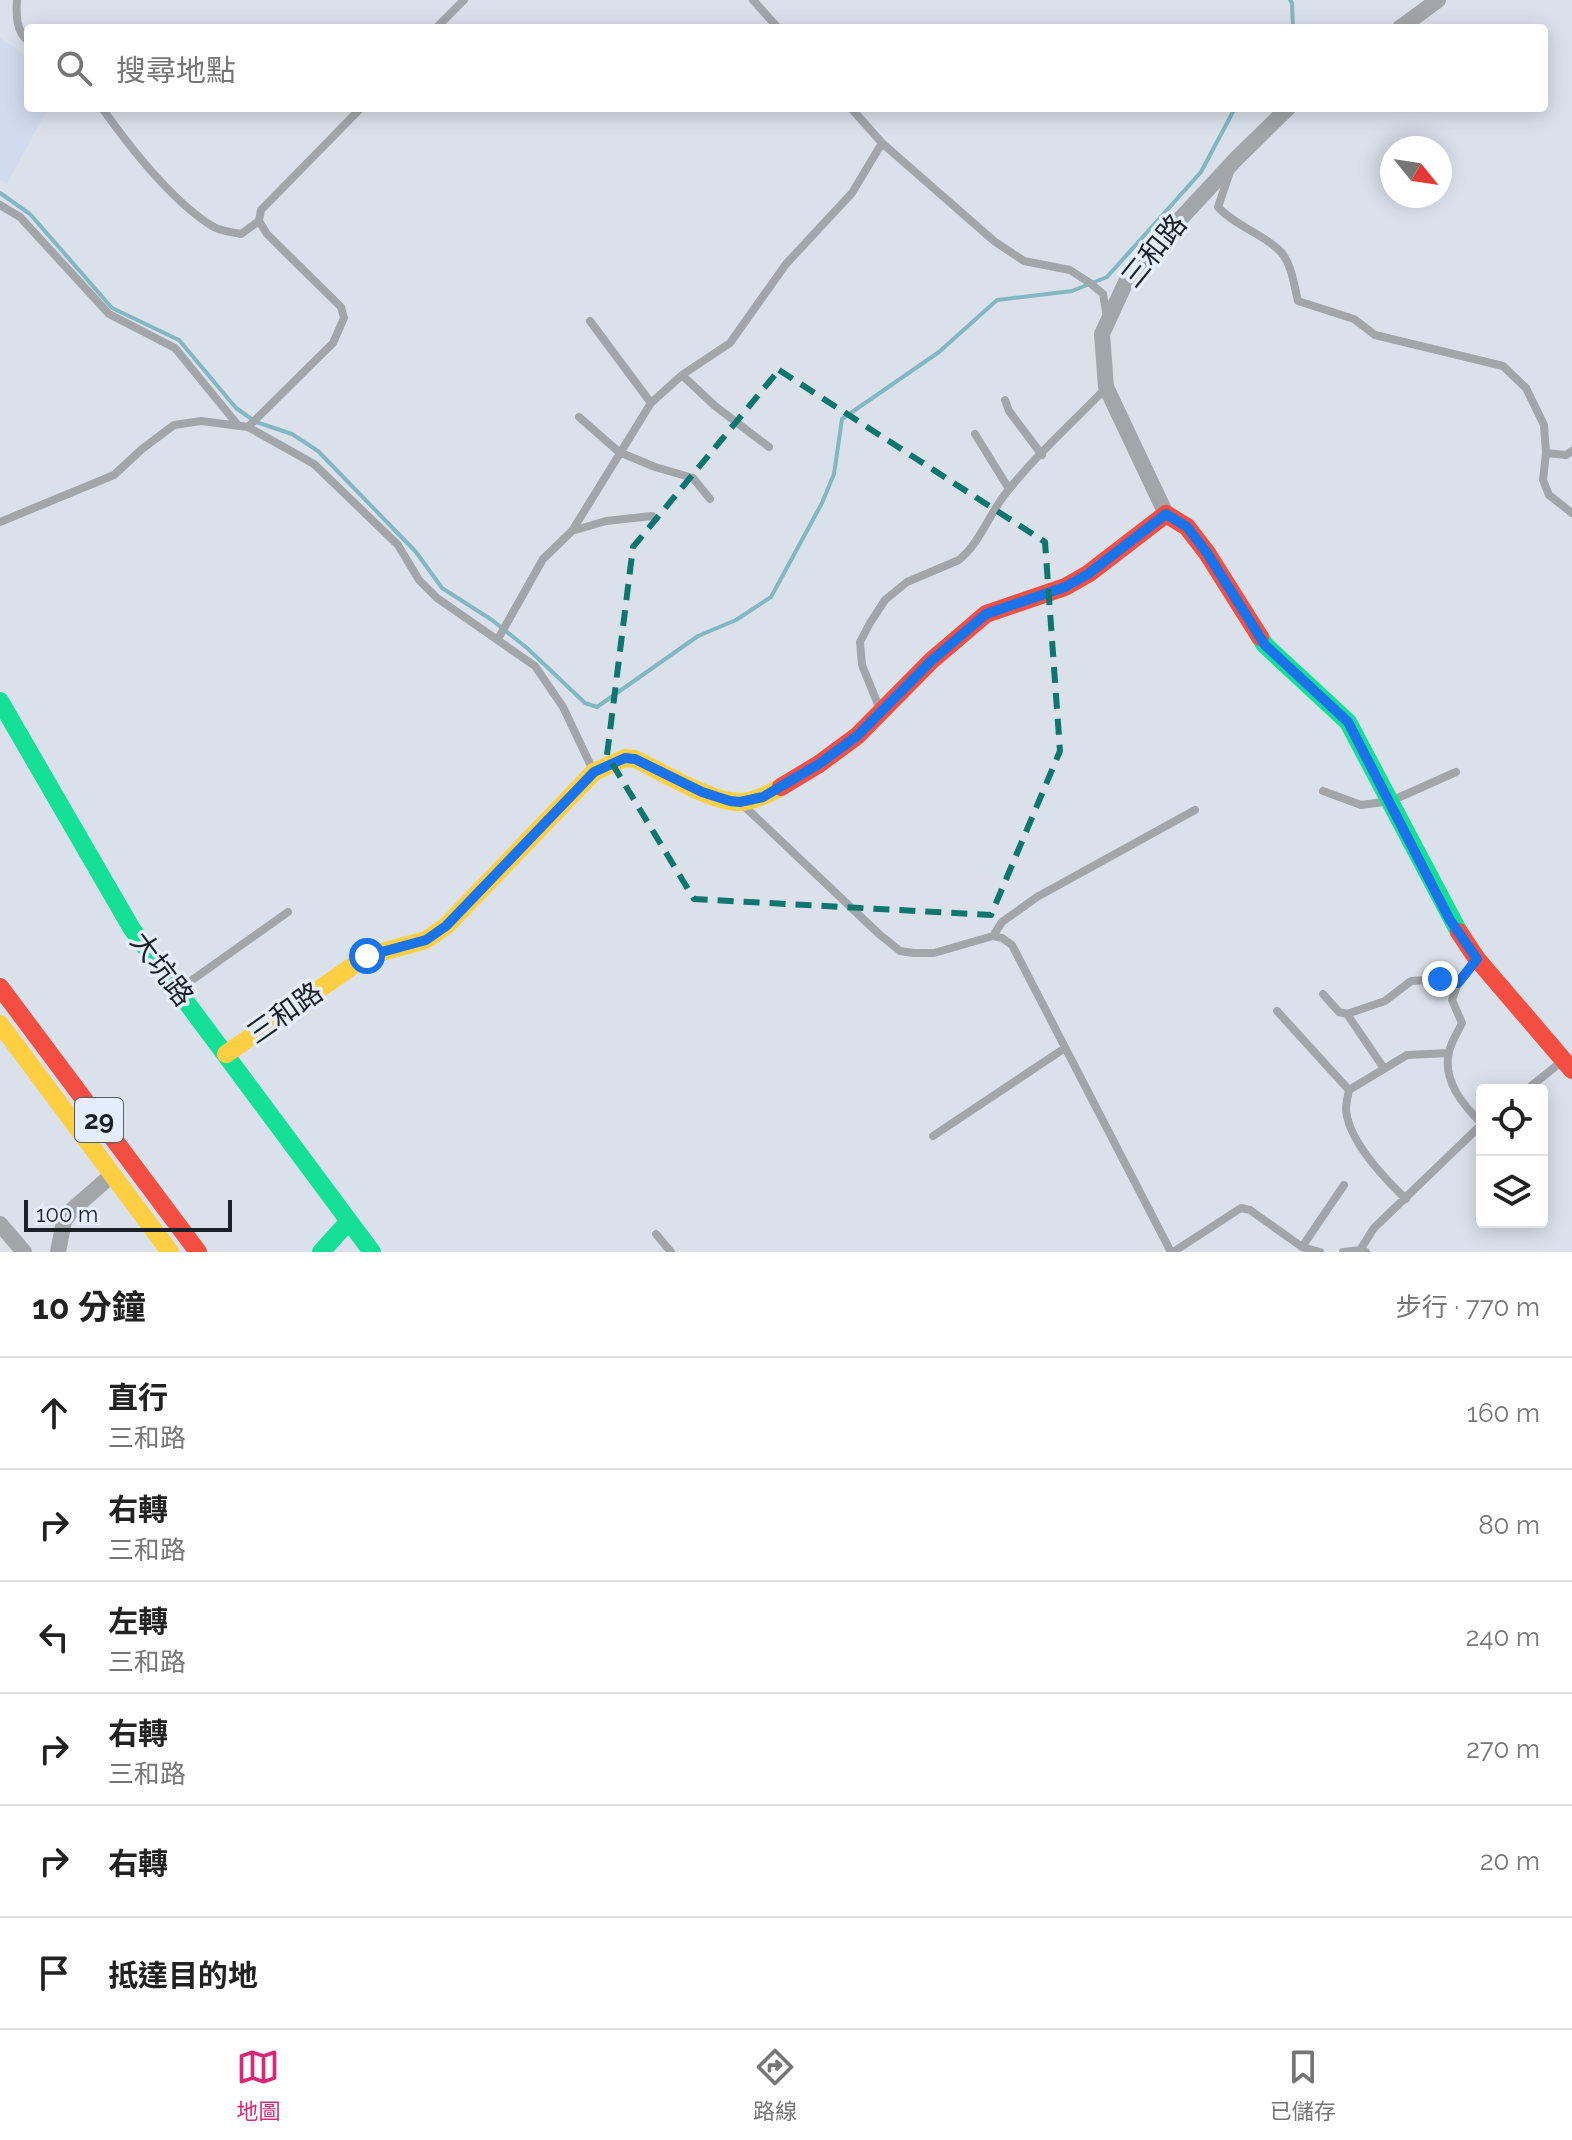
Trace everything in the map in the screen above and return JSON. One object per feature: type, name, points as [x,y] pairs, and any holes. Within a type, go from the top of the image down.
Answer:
[{"type":"main road","points":[[740,802],[763,797],[819,764],[857,736],[953,640],[986,614],[1065,587],[1088,574],[1166,514]]},
{"type":"main road","name":"三和路","points":[[1166,514],[1187,527],[1201,545],[1265,645],[1348,722],[1450,920],[1477,959],[1568,1065]]},
{"type":"main road","name":"大坑路","points":[[0,701],[132,929],[372,1252]]},
{"type":"main road","name":"三和路","points":[[226,1054],[367,956],[426,940],[446,926],[594,772],[625,758],[635,759],[702,792],[740,802]]},
{"type":"main road","name":"29","points":[[0,987],[198,1252]]},
{"type":"main road","name":"29","points":[[0,1024],[170,1252]]},
{"type":"main road","points":[[321,1252],[349,1221]]},
{"type":"street","points":[[1405,24],[1438,0]]},
{"type":"street","name":"三和路","points":[[1166,514],[1106,387],[1102,334],[1130,273],[1284,112]]},
{"type":"street","points":[[58,1252],[64,1221],[73,1209],[113,1174]]},
{"type":"street","points":[[0,1224],[24,1252]]},
{"type":"lane","points":[[17,0],[16,17],[24,38]]},
{"type":"lane","points":[[440,24],[464,0]]},
{"type":"lane","points":[[753,0],[774,24]]},
{"type":"lane","points":[[105,112],[129,145],[171,191],[213,227],[241,234],[259,221]]},
{"type":"lane","points":[[248,427],[333,343],[344,318],[341,307],[267,234],[259,221],[261,210],[357,112]]},
{"type":"lane","points":[[855,112],[882,143],[994,241],[1024,261],[1070,270],[1090,283],[1103,294],[1107,318]]},
{"type":"lane","points":[[498,639],[543,559],[572,531],[651,403],[682,375],[730,343],[786,264],[852,193],[882,143]]},
{"type":"lane","points":[[1236,159],[1218,207],[1228,218],[1280,250],[1290,267],[1298,301],[1354,319],[1375,335],[1503,366],[1526,388],[1544,425],[1546,453],[1543,480],[1549,495],[1572,513]]},
{"type":"lane","points":[[0,205],[20,217],[109,314],[175,348],[237,424]]},
{"type":"lane","points":[[590,321],[651,403]]},
{"type":"lane","points":[[682,375],[715,406],[769,447]]},
{"type":"lane","points":[[881,712],[862,665],[860,642],[885,600],[907,582],[959,560],[966,554],[991,511],[1009,489],[1106,387]]},
{"type":"lane","points":[[1005,400],[1009,411],[1042,455]]},
{"type":"lane","points":[[579,417],[619,452],[655,467],[687,474],[710,499]]},
{"type":"lane","points":[[0,522],[114,475],[174,425],[201,421],[248,427],[314,464],[398,545],[419,580],[437,598],[535,666],[563,707],[594,772]]},
{"type":"lane","points":[[975,434],[1009,489]]},
{"type":"lane","points":[[1546,453],[1566,455],[1572,451]]},
{"type":"lane","points":[[572,531],[606,521],[652,516]]},
{"type":"lane","points":[[1323,791],[1361,805],[1391,801],[1456,772]]},
{"type":"lane","points":[[740,802],[900,951],[934,953],[993,936],[1012,945],[1172,1252],[1241,1208],[1250,1210],[1302,1247],[1320,1252]]},
{"type":"lane","points":[[993,936],[1002,922],[1037,897],[1195,810]]},
{"type":"lane","points":[[178,990],[288,912]]},
{"type":"lane","points":[[1476,1118],[1462,1104],[1449,1077],[1448,1053],[1462,1023],[1452,1000],[1458,983],[1477,959]]},
{"type":"lane","points":[[1323,994],[1339,1012],[1347,1014],[1385,1001],[1411,981],[1440,979],[1458,983]]},
{"type":"lane","points":[[1277,1011],[1349,1090]]},
{"type":"lane","points":[[1347,1014],[1383,1067]]},
{"type":"lane","points":[[933,1136],[1065,1048]]},
{"type":"lane","points":[[1406,1199],[1383,1177],[1359,1143],[1346,1110],[1349,1090],[1407,1055],[1448,1053]]},
{"type":"lane","points":[[1536,1084],[1568,1065]]},
{"type":"lane","points":[[1343,1252],[1363,1251],[1374,1228],[1476,1130]]},
{"type":"lane","points":[[1302,1247],[1344,1185]]},
{"type":"lane","points":[[656,1234],[671,1252]]},
{"type":"highlighted area","points":[[779,370],[1045,542],[1060,751],[991,915],[694,899],[607,755],[633,547]]},
{"type":"shaded area","points":[[0,38],[24,54],[24,112],[46,112],[7,184],[0,180]]},
{"type":"waterway","points":[[1290,0],[1293,24]]},
{"type":"waterway","points":[[0,193],[30,214],[112,308],[179,340],[236,408],[256,422],[292,434],[318,451],[416,552],[442,588],[492,620],[527,648],[585,703],[597,707],[698,636],[736,620],[771,597],[822,503],[834,474],[842,419],[939,352],[997,300],[1072,291],[1107,277],[1201,172],[1233,112]]},
{"type":"traffic: fast","points":[[1260,637],[1348,722],[1459,932]]},
{"type":"traffic: fast","points":[[0,701],[132,929],[372,1252]]},
{"type":"traffic: fast","points":[[321,1252],[349,1221]]},
{"type":"traffic: slow","points":[[226,1054],[367,956],[426,940],[446,926],[594,772],[625,758],[635,759],[702,792],[740,802],[756,799],[781,787]]},
{"type":"traffic: slow","points":[[0,1024],[170,1252]]},
{"type":"traffic: jam","points":[[781,787],[857,736],[931,661],[986,614],[1065,587],[1088,574],[1166,514],[1187,527],[1207,553],[1260,637]]},
{"type":"traffic: jam","points":[[1459,932],[1477,959],[1572,1070]]},
{"type":"traffic: jam","points":[[0,987],[198,1252]]},
{"type":"route","points":[[367,956],[426,940],[446,926],[594,772],[616,761],[635,759],[702,792],[730,801],[763,797],[819,764],[857,736],[931,661],[986,614],[1065,587],[1088,574],[1166,514],[1187,527],[1207,553],[1265,645],[1348,722],[1450,920],[1477,959],[1458,983],[1440,979]]}]
